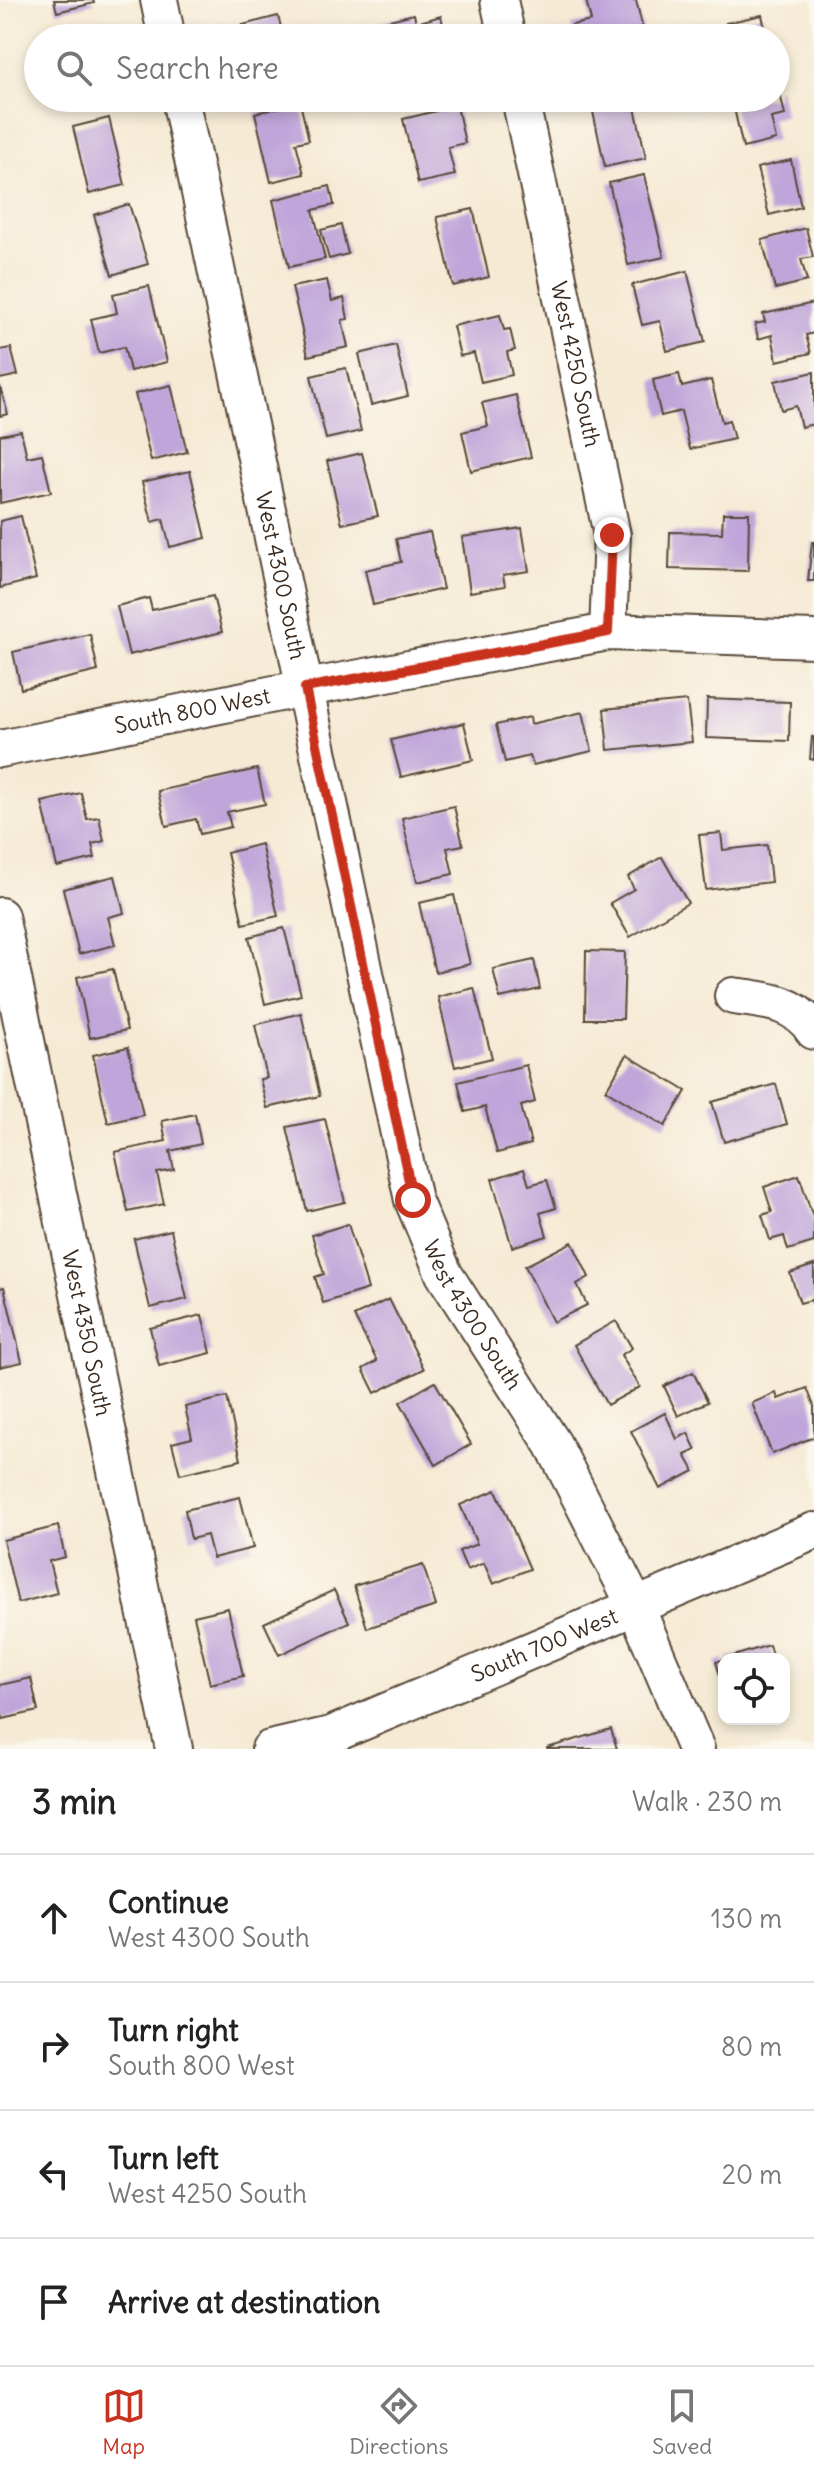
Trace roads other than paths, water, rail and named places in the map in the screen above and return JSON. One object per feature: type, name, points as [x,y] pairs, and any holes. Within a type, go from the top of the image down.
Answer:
[{"type":"street","points":[[159,0],[164,24]]},
{"type":"street","points":[[499,0],[504,24]]},
{"type":"street","name":"West 4300 South","points":[[183,112],[413,1200],[444,1274],[553,1444],[636,1607],[696,1749]]},
{"type":"street","name":"West 4250 South","points":[[523,112],[612,535],[608,632]]},
{"type":"street","name":"South 800 West","points":[[0,749],[608,632],[814,639]]},
{"type":"street","name":"West 4350 South","points":[[0,916],[174,1749]]},
{"type":"street","points":[[733,996],[780,1002],[808,1022],[814,1031]]},
{"type":"street","name":"South 700 West","points":[[270,1749],[331,1735],[814,1531]]}]
